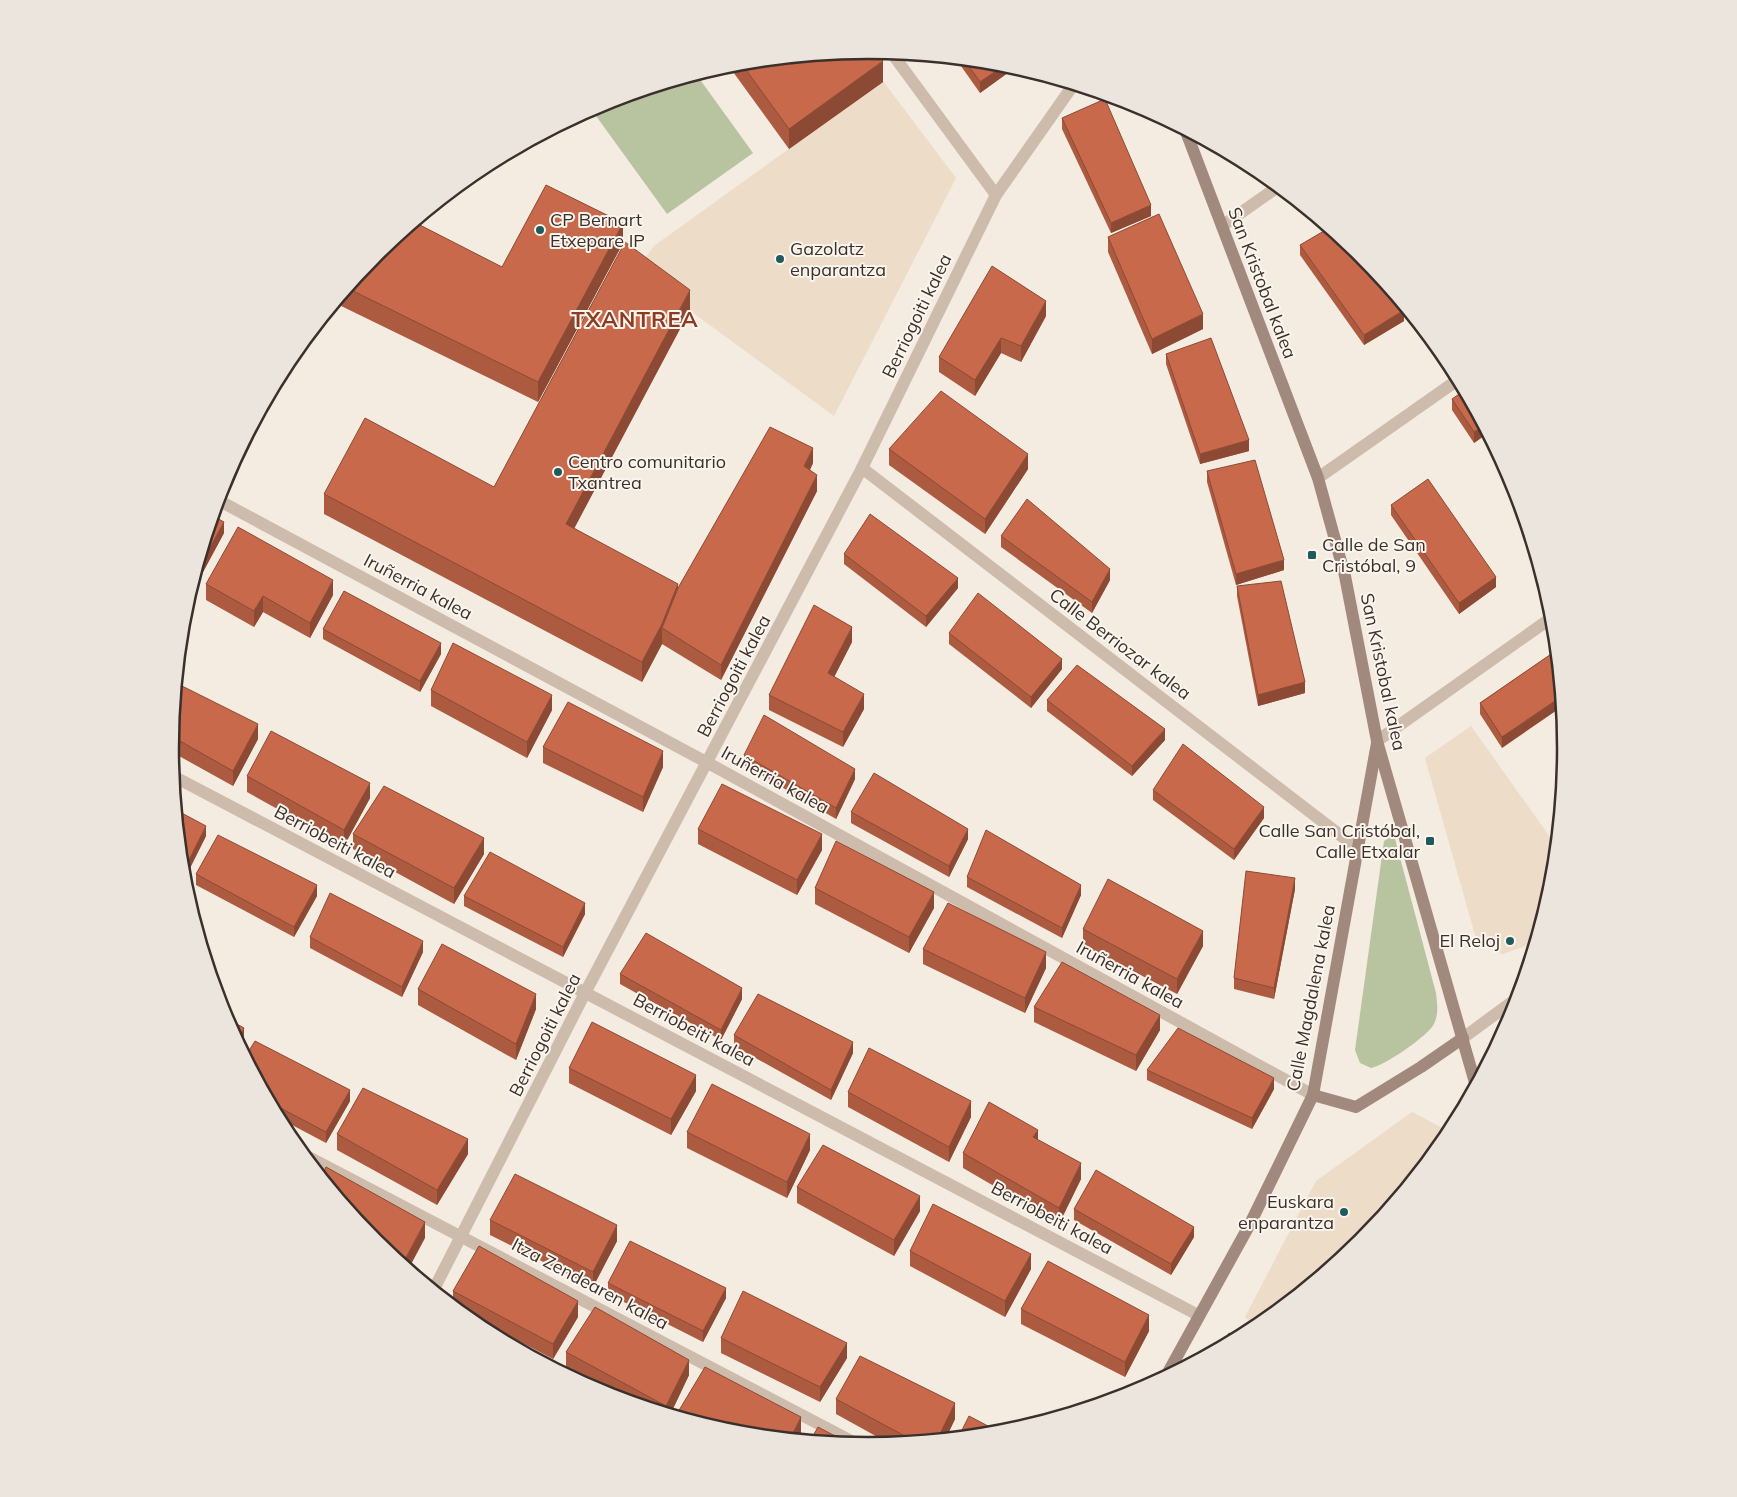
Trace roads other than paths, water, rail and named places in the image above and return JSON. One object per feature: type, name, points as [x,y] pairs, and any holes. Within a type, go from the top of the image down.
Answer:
[{"type":"main road","name":"San Kristobal kalea","points":[[1188,137],[1318,478],[1345,576],[1377,741],[1474,1078]]},
{"type":"main road","name":"Calle Magdalena kalea","points":[[1170,1369],[1250,1224],[1313,1095],[1377,741]]},
{"type":"main road","points":[[1313,1095],[1356,1106],[1421,1067],[1463,1038]]},
{"type":"street","points":[[897,60],[996,195]]},
{"type":"street","name":"Berriogoiti kalea","points":[[436,1285],[585,993],[862,468],[996,195],[1070,89]]},
{"type":"street","points":[[1222,226],[1273,190]]},
{"type":"street","points":[[1318,478],[1453,383]]},
{"type":"street","name":"Calle Berriozar kalea","points":[[862,468],[1357,848]]},
{"type":"street","name":"Iruñerria kalea","points":[[224,503],[708,763],[1313,1095]]},
{"type":"street","points":[[1377,741],[1546,622]]},
{"type":"street","name":"Berriobeiti kalea","points":[[180,780],[1198,1315]]},
{"type":"street","points":[[1463,1038],[1509,1004]]},
{"type":"street","name":"Itza Zendearen kalea","points":[[316,1161],[845,1437]]},
{"type":"place","name":"CP Bernart Etxepare IP","points":[[540,230]]},
{"type":"place","name":"Gazolatz enparantza","points":[[780,259]]},
{"type":"place","name":"Centro comunitario Txantrea","points":[[558,472]]},
{"type":"place","name":"Calle de San Cristóbal, 9","points":[[1312,555]]},
{"type":"place","name":"Calle San Cristóbal, Calle Etxalar","points":[[1430,841]]},
{"type":"place","name":"El Reloj","points":[[1510,941]]},
{"type":"place","name":"Euskara enparantza","points":[[1344,1212]]},
{"type":"district","name":"TXANTREA","points":[[635,319]]}]
